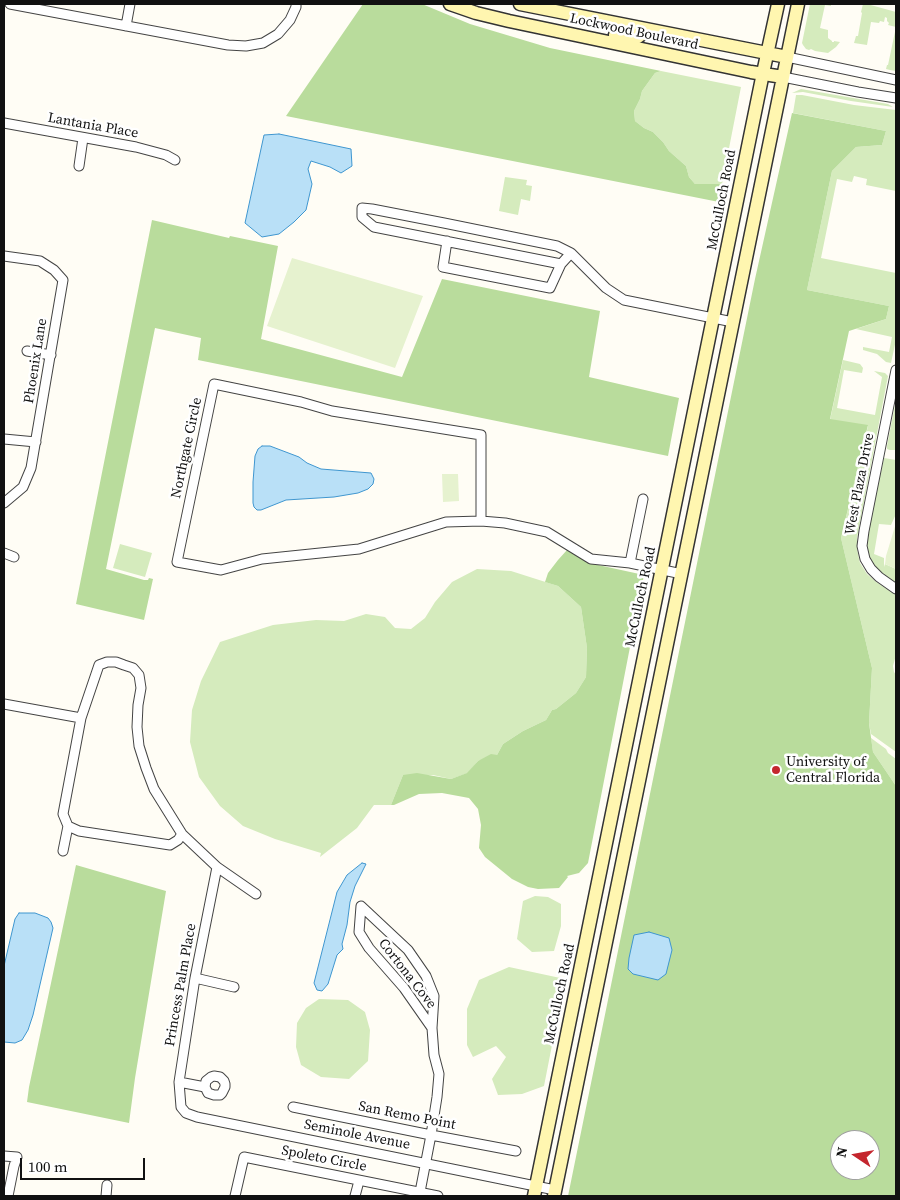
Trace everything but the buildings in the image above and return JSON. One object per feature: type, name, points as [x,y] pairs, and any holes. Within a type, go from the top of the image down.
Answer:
[{"type":"main road","name":"Lockwood Boulevard","points":[[450,4],[490,16],[548,29],[751,72],[784,77]]},
{"type":"main road","name":"Lockwood Boulevard","points":[[520,4],[787,58]]},
{"type":"main road","name":"McCulloch Road","points":[[535,1191],[778,4]]},
{"type":"main road","points":[[554,1193],[798,4]]},
{"type":"main road","points":[[548,29],[556,20],[563,18],[612,28],[623,24]]},
{"type":"main road","points":[[571,34],[586,30],[628,38],[638,37],[645,29]]},
{"type":"street","points":[[10,4],[228,46],[246,46],[262,43],[278,34],[290,20],[296,4]]},
{"type":"street","points":[[126,26],[130,4]]},
{"type":"street","points":[[787,58],[896,80]]},
{"type":"street","points":[[784,77],[896,98]]},
{"type":"street","name":"Lantania Place","points":[[4,123],[136,147],[166,154],[175,160]]},
{"type":"street","points":[[79,166],[83,138]]},
{"type":"street","points":[[561,264],[374,226],[362,217],[362,208],[557,246],[571,253],[606,288],[624,300],[733,322]]},
{"type":"street","points":[[447,241],[443,267],[550,288],[561,264],[571,253]]},
{"type":"street","name":"Phoenix Lane","points":[[4,256],[40,261],[54,270],[63,280],[31,468],[23,487],[4,503]]},
{"type":"street","points":[[27,351],[51,355]]},
{"type":"street","name":"West Plaza Drive","points":[[896,370],[862,546],[865,559],[871,569],[879,577],[896,588]]},
{"type":"street","name":"Northgate Circle","points":[[481,521],[481,435],[332,411],[302,402],[214,384],[177,562],[221,570],[262,559],[359,549],[446,522],[481,521],[505,523],[547,532],[591,559],[630,563],[682,574]]},
{"type":"street","points":[[4,438],[36,442]]},
{"type":"street","points":[[630,563],[643,499]]},
{"type":"street","points":[[4,553],[14,556]]},
{"type":"street","points":[[63,851],[68,826],[62,814],[81,718],[99,665],[107,662],[116,662],[133,668],[139,675],[141,688],[137,726],[139,746],[154,789],[182,834],[217,867],[256,894]]},
{"type":"street","points":[[4,704],[81,718]]},
{"type":"street","points":[[68,826],[79,831],[170,845],[178,840],[182,834]]},
{"type":"street","name":"Princess Palm Place","points":[[179,1082],[195,978],[217,867]]},
{"type":"street","name":"Cortona Cove","points":[[420,1192],[431,1135],[439,1074],[434,1055],[432,1028],[434,996],[426,976],[408,950],[361,906],[359,932],[369,948],[404,988],[432,1028]]},
{"type":"street","points":[[195,978],[234,987]]},
{"type":"street","points":[[179,1082],[205,1087]]},
{"type":"street","name":"Seminole Avenue","points":[[179,1082],[181,1106],[186,1113],[196,1117],[426,1163],[535,1191],[554,1193]]},
{"type":"street","name":"San Remo Point","points":[[293,1107],[516,1151]]},
{"type":"street","points":[[4,1156],[17,1157],[8,1196]]},
{"type":"street","name":"Spoleto Circle","points":[[235,1196],[244,1157],[438,1196]]},
{"type":"street","points":[[355,1196],[359,1181]]},
{"type":"street","points":[[106,1196],[107,1185]]},
{"type":"green space","points":[[363,4],[422,4],[470,24],[550,48],[661,71],[655,73],[642,91],[634,111],[635,121],[653,132],[669,151],[686,166],[689,177],[695,184],[722,184],[719,202],[286,116]]},
{"type":"green space","points":[[810,4],[831,4],[831,6],[825,5],[820,28],[828,30],[828,38],[832,42],[840,42],[828,53],[806,49],[802,43]]},
{"type":"green space","points":[[863,4],[896,12],[896,27],[888,25],[889,23],[885,17],[884,22],[871,22],[867,45],[854,43],[856,36],[858,36]]},
{"type":"green space","points":[[896,27],[896,71],[886,69]]},
{"type":"green space","points":[[661,71],[741,87],[722,184],[695,184],[689,177],[686,166],[669,151],[653,132],[635,121],[634,111],[642,91],[655,73]]},
{"type":"green space","points":[[801,89],[888,104],[893,107],[803,92],[792,93]]},
{"type":"green space","points":[[796,95],[896,110],[896,191],[866,185],[867,179],[854,176],[852,182],[837,179],[821,258],[896,273],[896,340],[891,363],[886,362],[877,354],[863,350],[863,347],[889,352],[892,337],[856,329],[886,319],[889,306],[807,290],[832,171],[856,147],[882,145],[886,131],[793,113]]},
{"type":"green space","name":"University of Central Florida","points":[[792,113],[886,131],[882,145],[856,147],[832,171],[807,290],[889,306],[886,319],[849,331],[830,419],[868,425],[841,538],[872,668],[869,723],[873,752],[896,786],[896,1196],[568,1196],[755,279]]},
{"type":"green space","points":[[505,177],[527,180],[526,185],[532,186],[530,201],[521,199],[518,215],[499,211]]},
{"type":"green space","points":[[152,220],[229,238],[230,236],[278,246],[261,339],[402,377],[442,279],[600,311],[589,377],[679,398],[668,456],[198,360],[201,338],[155,328],[106,569],[144,580],[153,579],[144,620],[76,604]]},
{"type":"green space","points":[[292,258],[423,296],[395,368],[267,326]]},
{"type":"green space","points":[[843,360],[860,364],[863,368],[862,373],[844,370],[837,408],[875,415],[882,377],[874,371],[885,373],[888,376],[857,538],[857,549],[860,563],[867,574],[896,595],[896,655],[893,666],[896,675],[896,752],[871,734],[869,723],[872,668],[841,538],[868,426],[830,420]]},
{"type":"green space","points":[[896,400],[896,450],[890,450],[887,449],[887,446]]},
{"type":"green space","points":[[884,458],[896,460],[896,514],[891,525],[879,524],[874,554],[884,558],[884,567],[885,564],[896,569],[896,583],[875,568],[869,559],[867,543]]},
{"type":"green space","points":[[442,474],[458,474],[459,501],[443,502]]},
{"type":"green space","points":[[896,523],[896,569],[885,564]]},
{"type":"green space","points":[[120,544],[152,553],[145,577],[113,568]]},
{"type":"green space","points":[[567,550],[589,563],[644,575],[588,863],[579,873],[567,876],[559,888],[538,889],[528,887],[512,879],[485,857],[479,848],[481,825],[478,809],[469,798],[442,793],[419,794],[391,805],[403,775],[417,773],[451,779],[467,773],[478,761],[491,754],[497,755],[503,744],[523,731],[546,720],[552,710],[576,693],[586,677],[587,648],[581,607],[558,586],[545,582],[548,573]]},
{"type":"green space","points":[[477,569],[511,571],[558,586],[581,607],[587,648],[586,677],[576,693],[552,710],[546,720],[523,731],[503,744],[497,755],[478,761],[468,773],[451,779],[433,775],[403,775],[391,805],[374,805],[357,828],[320,857],[321,853],[275,839],[243,826],[220,806],[199,777],[190,742],[192,710],[201,681],[220,642],[273,625],[316,620],[344,621],[366,614],[385,617],[395,628],[411,629],[425,618],[435,602],[452,582]]},
{"type":"green space","points":[[871,738],[896,759],[896,786],[873,752]]},
{"type":"green space","points":[[76,865],[166,891],[129,1123],[27,1102]]},
{"type":"green space","points":[[535,896],[548,897],[561,904],[561,926],[554,951],[532,952],[517,939],[523,901]]},
{"type":"green space","points":[[509,967],[565,979],[544,1086],[522,1094],[498,1095],[492,1079],[506,1057],[496,1046],[473,1057],[467,1045],[467,1009],[479,980]]},
{"type":"green space","points":[[319,999],[348,1000],[365,1012],[370,1030],[368,1061],[349,1079],[321,1077],[301,1065],[296,1047],[297,1023],[306,1008]]},
{"type":"water","points":[[279,134],[351,149],[352,166],[341,173],[311,161],[308,169],[312,184],[306,210],[279,234],[262,237],[245,223],[264,135]]},
{"type":"water","points":[[262,446],[270,446],[299,457],[321,469],[371,473],[374,479],[373,484],[368,489],[358,493],[334,497],[286,500],[257,510],[253,503],[255,456],[258,449]]},
{"type":"water","points":[[362,863],[366,864],[355,886],[350,902],[342,944],[343,949],[337,955],[328,984],[322,991],[317,990],[314,983],[337,892],[347,875]]},
{"type":"water","points":[[19,913],[35,913],[48,918],[53,928],[33,1015],[22,1040],[15,1043],[4,1042],[4,966],[15,919]]},
{"type":"water","points":[[649,932],[669,938],[672,950],[666,974],[658,980],[633,974],[628,969],[634,935]]},
{"type":"place","name":"University of Central Florida","points":[[776,770]]}]
